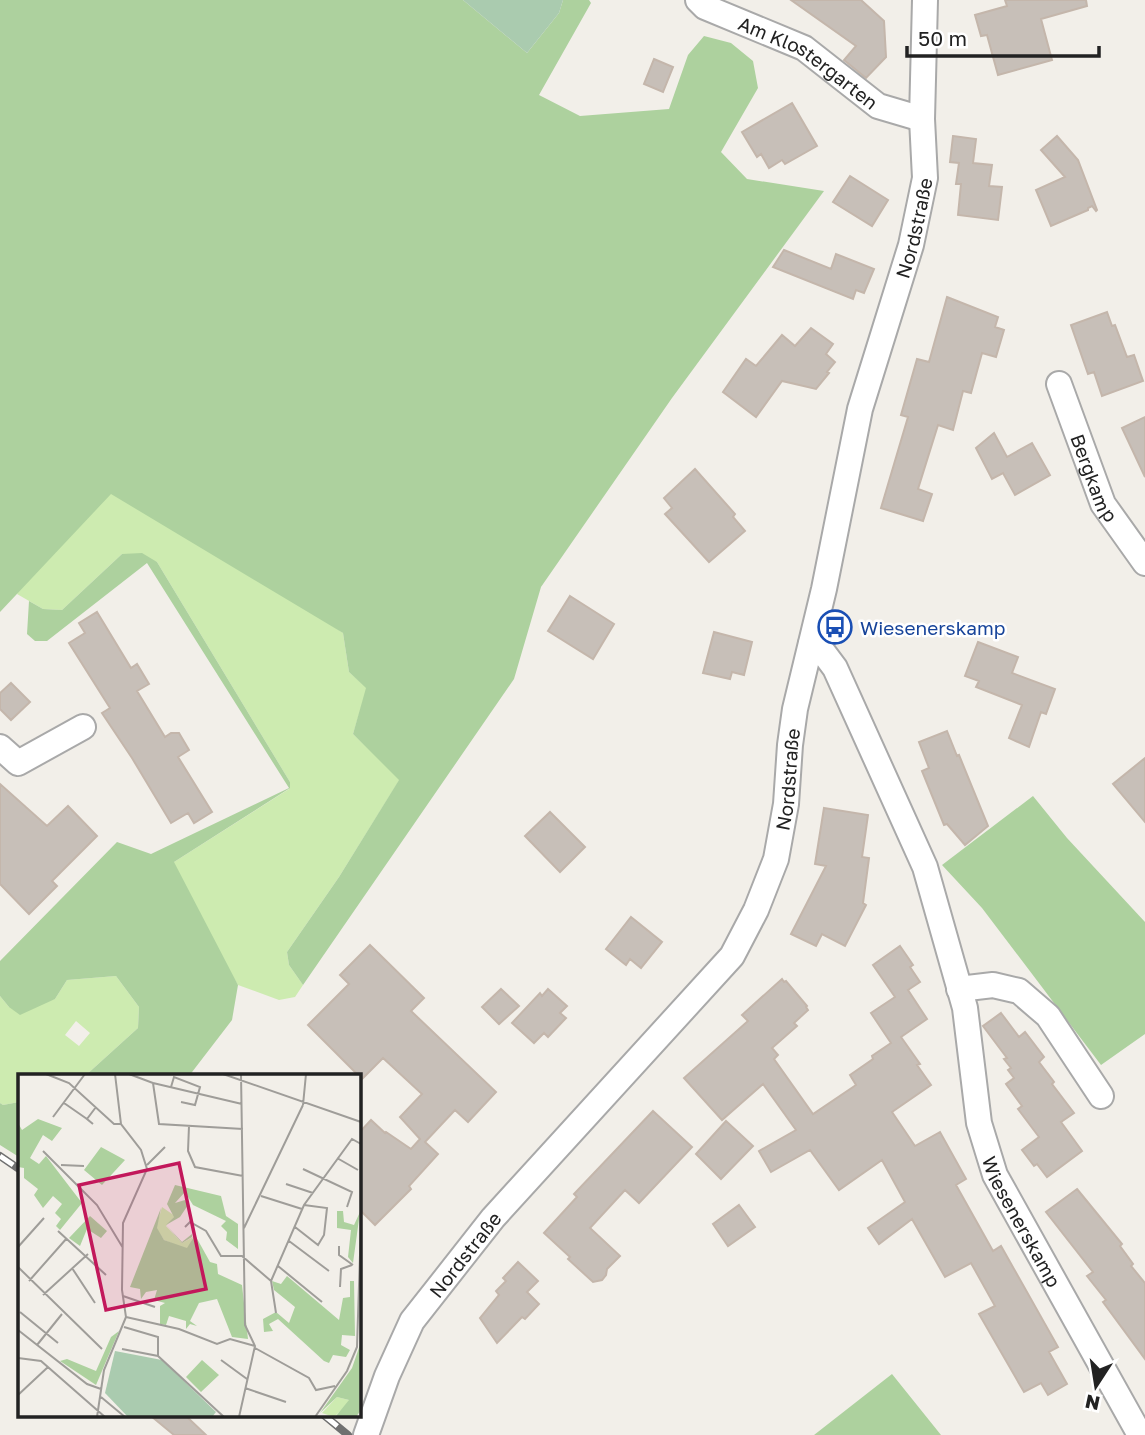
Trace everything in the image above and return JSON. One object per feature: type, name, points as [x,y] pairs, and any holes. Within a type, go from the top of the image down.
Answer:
[{"type":"street","name":"Am Klostergarten","points":[[698,0],[705,7],[804,48],[878,106],[922,119]]},
{"type":"street","name":"Nordstraße","points":[[366,1435],[387,1376],[412,1321],[493,1218],[732,956],[756,910],[776,859],[786,804],[795,709],[824,589],[860,409],[911,245],[925,178],[922,119],[925,0]]},
{"type":"street","name":"Bergkamp","points":[[1059,384],[1103,504],[1145,563]]},
{"type":"street","name":"Wiesenerskamp","points":[[811,644],[823,652],[835,668],[925,867],[965,1008],[979,1123],[995,1175],[1140,1435]]},
{"type":"street","points":[[0,747],[18,763],[83,727]]},
{"type":"street","points":[[959,989],[993,985],[1019,991],[1048,1016],[1101,1096]]},
{"type":"green space","points":[[0,0],[463,0],[527,53],[559,13],[563,0],[589,0],[591,3],[539,95],[580,116],[669,109],[688,55],[704,36],[731,43],[753,61],[758,88],[721,152],[747,179],[824,191],[672,398],[541,587],[514,679],[303,985],[289,965],[287,952],[339,877],[399,780],[353,734],[366,688],[349,672],[343,633],[111,494],[0,612]]},
{"type":"green space","points":[[463,0],[563,0],[559,13],[527,53]]},
{"type":"green space","points":[[102,460],[343,633],[349,672],[367,688],[353,734],[400,779],[339,877],[287,952],[289,965],[303,985],[295,997],[279,1000],[238,985],[169,873],[174,862],[289,789],[290,782],[157,562],[122,554],[62,610],[43,609],[17,594],[86,478]]},
{"type":"green space","points":[[142,553],[157,562],[290,782],[290,788],[174,862],[238,985],[232,1020],[191,1074],[87,1074],[138,1028],[139,1007],[116,976],[67,980],[55,999],[20,1015],[0,996],[0,961],[117,842],[151,854],[289,788],[147,563],[47,641],[35,641],[27,634],[29,601],[43,609],[62,610],[122,554]]},
{"type":"green space","points":[[1033,796],[1067,838],[1145,922],[1145,1034],[1101,1065],[982,908],[942,865]]},
{"type":"green space","points":[[116,976],[139,1007],[138,1028],[87,1074],[18,1074],[18,1102],[3,1105],[0,1103],[0,996],[9,1007],[55,999],[67,980]],"holes":[[[76,1021],[90,1033],[79,1046],[65,1035]]]},
{"type":"green space","points":[[18,1102],[18,1156],[0,1145],[0,1103],[3,1105]]},
{"type":"green space","points":[[892,1374],[941,1435],[814,1435]]},
{"type":"building","points":[[791,0],[861,0],[884,21],[886,57],[866,78],[844,60],[856,46]]},
{"type":"building","points":[[1005,0],[1086,0],[1087,6],[1041,19],[1052,60],[998,75],[987,35],[981,36],[975,15],[1007,6]]},
{"type":"building","points":[[654,59],[673,67],[663,92],[644,84]]},
{"type":"building","points":[[792,103],[817,146],[785,164],[782,160],[769,168],[761,154],[757,157],[742,132]]},
{"type":"building","points":[[953,136],[976,139],[973,163],[992,165],[989,186],[1002,187],[998,220],[958,215],[961,184],[956,184],[959,163],[950,162]]},
{"type":"building","points":[[1057,136],[1078,160],[1097,210],[1092,206],[1051,226],[1036,190],[1065,177],[1041,150]]},
{"type":"building","points":[[850,176],[888,200],[872,226],[833,202]]},
{"type":"building","points":[[784,250],[831,269],[836,254],[874,269],[864,293],[856,290],[853,299],[773,267]]},
{"type":"building","points":[[947,297],[998,317],[995,327],[1004,330],[996,357],[982,353],[971,393],[963,391],[953,430],[938,425],[918,489],[932,494],[923,521],[881,508],[908,417],[901,415],[917,359],[929,362]]},
{"type":"building","points":[[1107,312],[1127,357],[1134,355],[1143,381],[1102,396],[1094,372],[1088,374],[1071,325]]},
{"type":"building","points":[[811,328],[833,344],[826,354],[835,362],[816,389],[782,381],[756,417],[723,392],[746,359],[756,366],[782,335],[795,346]]},
{"type":"building","points":[[1145,417],[1145,477],[1122,428]]},
{"type":"building","points":[[994,433],[1007,457],[1032,443],[1050,475],[1015,495],[1003,473],[992,479],[976,448]]},
{"type":"building","points":[[695,469],[735,514],[733,517],[745,531],[709,562],[665,514],[672,508],[664,498]]},
{"type":"building","points":[[570,596],[614,624],[593,659],[548,631]]},
{"type":"building","points":[[97,612],[131,668],[137,664],[149,684],[137,691],[165,737],[171,733],[179,733],[189,750],[178,757],[212,812],[194,823],[188,813],[171,823],[102,713],[110,708],[69,643],[85,633],[79,623]]},
{"type":"building","points":[[714,632],[752,642],[744,675],[732,672],[730,679],[703,673]]},
{"type":"building","points":[[978,642],[1018,657],[1012,673],[1055,689],[1046,714],[1041,712],[1029,747],[1009,738],[1022,705],[976,687],[979,681],[965,676]]},
{"type":"building","points":[[11,683],[30,702],[11,720],[0,709],[0,693]]},
{"type":"building","points":[[947,731],[988,826],[965,845],[947,824],[944,825],[922,771],[929,768],[919,742]]},
{"type":"building","points":[[1145,758],[1145,822],[1113,784]]},
{"type":"building","points":[[0,784],[47,826],[68,806],[97,836],[52,881],[57,886],[29,914],[0,884]]},
{"type":"building","points":[[824,808],[868,815],[862,857],[869,858],[863,903],[866,905],[845,946],[822,934],[816,946],[791,934],[826,866],[815,864]]},
{"type":"building","points":[[550,812],[585,847],[560,872],[525,836]]},
{"type":"building","points":[[631,917],[662,942],[641,968],[630,959],[626,965],[606,949]]},
{"type":"building","points":[[370,945],[424,998],[411,1011],[496,1092],[468,1122],[455,1110],[425,1142],[438,1154],[409,1186],[411,1189],[375,1225],[360,1210],[360,1132],[371,1120],[385,1133],[411,1149],[420,1139],[400,1117],[422,1094],[383,1058],[362,1079],[360,1074],[308,1025],[349,984],[340,975]]},
{"type":"building","points":[[900,946],[913,965],[910,967],[920,982],[908,990],[927,1019],[901,1037],[931,1085],[892,1112],[915,1146],[940,1132],[966,1179],[956,1185],[993,1251],[1001,1246],[1058,1347],[1049,1352],[1067,1384],[1048,1395],[1041,1383],[1024,1392],[979,1314],[995,1306],[971,1263],[945,1277],[912,1219],[879,1244],[868,1228],[905,1202],[882,1160],[839,1190],[810,1150],[771,1172],[759,1151],[796,1130],[763,1084],[722,1120],[684,1078],[748,1021],[742,1015],[782,979],[808,1010],[794,1023],[797,1026],[772,1048],[778,1055],[774,1059],[813,1114],[856,1085],[850,1075],[891,1043],[871,1013],[895,997],[873,965]]},
{"type":"building","points":[[501,989],[519,1006],[499,1024],[482,1007]]},
{"type":"building","points":[[548,989],[567,1006],[560,1013],[566,1018],[548,1037],[544,1033],[534,1043],[512,1023],[540,993],[542,996]]},
{"type":"building","points":[[1001,1013],[1019,1037],[1025,1032],[1044,1057],[1039,1062],[1074,1113],[1061,1122],[1082,1151],[1047,1177],[1022,1150],[1039,1137],[1018,1109],[1022,1106],[1006,1084],[1014,1078],[1004,1059],[1007,1058],[983,1026]]},
{"type":"building","points":[[653,1111],[692,1147],[639,1203],[625,1190],[590,1228],[620,1256],[607,1269],[602,1280],[593,1282],[544,1233],[577,1197],[574,1194]]},
{"type":"building","points":[[726,1121],[753,1146],[721,1179],[696,1154]]},
{"type":"building","points":[[1077,1189],[1122,1244],[1120,1246],[1133,1264],[1131,1266],[1145,1283],[1145,1359],[1087,1276],[1093,1272],[1046,1212]]},
{"type":"building","points":[[739,1205],[755,1227],[728,1246],[713,1224]]},
{"type":"building","points":[[518,1262],[538,1281],[527,1292],[539,1304],[497,1343],[480,1318],[499,1295],[496,1291],[506,1281],[503,1278]]},
{"type":"building","points":[[153,1418],[188,1418],[206,1435],[174,1435]]},
{"type":"railway","points":[[0,1156],[18,1168]]},
{"type":"railway","points":[[327,1418],[348,1435]]},
{"type":"place","name":"Wiesenerskamp","points":[[835,627]]}]
